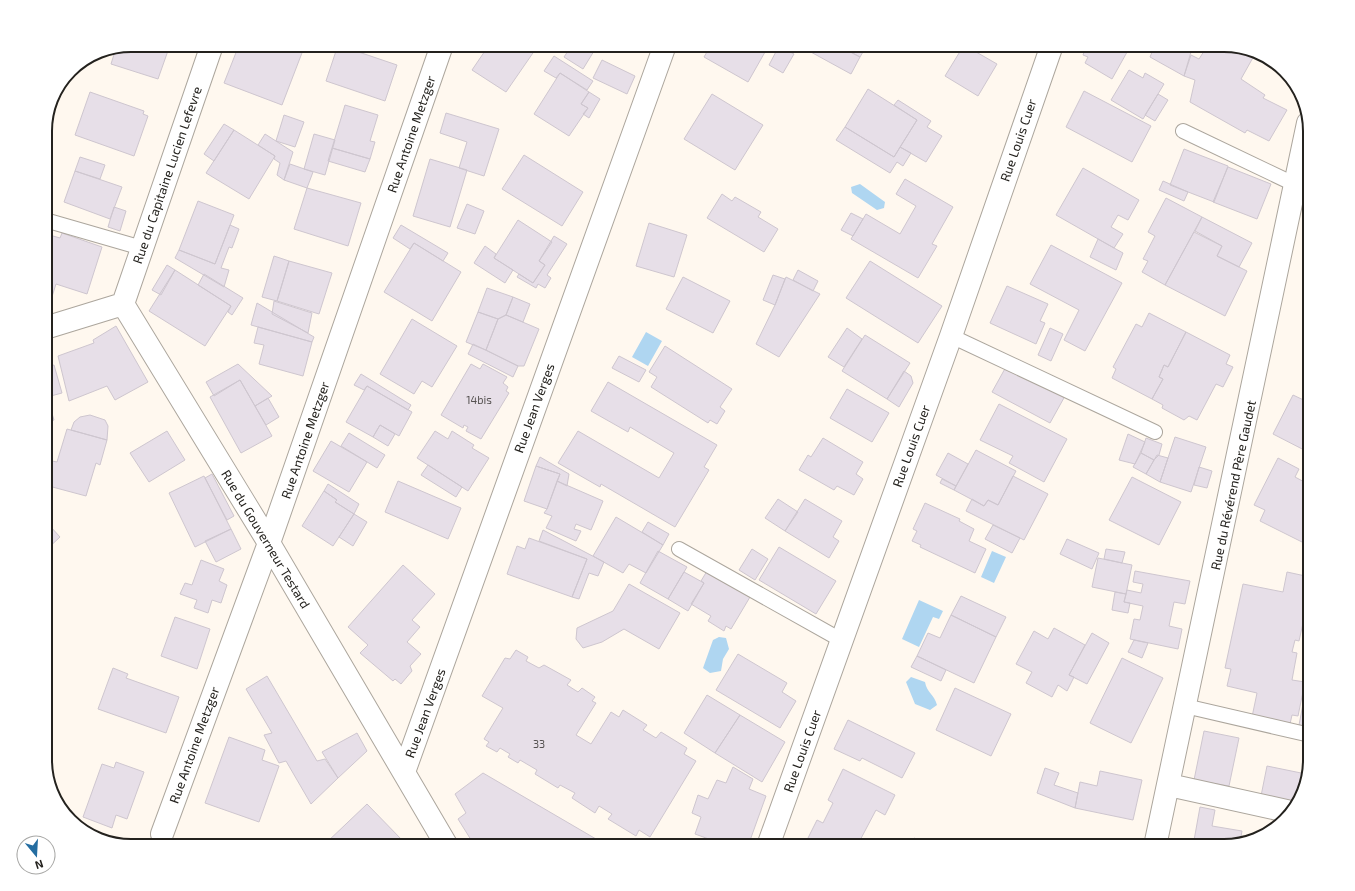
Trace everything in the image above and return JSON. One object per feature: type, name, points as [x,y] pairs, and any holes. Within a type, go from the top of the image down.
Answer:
[{"type":"street","name":"Rue du Capitaine Lucien Lefevre","points":[[123,304],[210,52]]},
{"type":"street","name":"Rue Antoine Metzger","points":[[162,834],[269,543],[440,52]]},
{"type":"street","name":"Rue Jean Verges","points":[[404,772],[662,52]]},
{"type":"street","name":"Rue Louis Cuer","points":[[770,839],[951,336],[1050,52]]},
{"type":"street","name":"Rue du Révérend Père Gaudet","points":[[1157,839],[1303,145]]},
{"type":"street","name":"Rue du Gouverneur Testard","points":[[123,304],[269,543],[443,839]]},
{"type":"street","points":[[52,326],[123,304]]},
{"type":"street","points":[[1169,785],[1284,811]]},
{"type":"lane","points":[[1182,131],[1294,184]]},
{"type":"lane","points":[[52,222],[142,248]]},
{"type":"lane","points":[[951,336],[1155,432]]},
{"type":"lane","points":[[679,549],[841,640]]},
{"type":"lane","points":[[1185,706],[1303,733]]},
{"type":"water","points":[[860,184],[885,202],[884,208],[877,210],[852,193],[851,187]]},
{"type":"water","points":[[646,332],[662,341],[648,366],[632,357]]},
{"type":"water","points":[[992,551],[1006,557],[994,583],[981,577]]},
{"type":"water","points":[[919,600],[943,611],[939,619],[933,617],[919,647],[902,639]]},
{"type":"water","points":[[719,637],[726,638],[729,649],[723,659],[721,671],[710,673],[703,668],[713,640]]},
{"type":"water","points":[[911,677],[925,682],[927,689],[937,705],[930,710],[915,704],[906,682]]},
{"type":"building","points":[[131,52],[168,52],[158,79],[111,64],[114,54]]},
{"type":"building","points":[[236,52],[302,52],[282,105],[224,83]]},
{"type":"building","points":[[336,52],[359,52],[397,65],[385,101],[326,81]]},
{"type":"building","points":[[484,52],[534,52],[506,92],[472,70]]},
{"type":"building","points":[[567,52],[593,52],[583,69],[564,57]]},
{"type":"building","points":[[707,52],[765,52],[748,82],[704,57]]},
{"type":"building","points":[[776,52],[790,52],[794,54],[783,73],[769,65]]},
{"type":"building","points":[[811,52],[850,52],[860,57],[851,74]]},
{"type":"building","points":[[850,52],[863,52],[860,57]]},
{"type":"building","points":[[960,52],[976,52],[997,64],[978,96],[945,76]]},
{"type":"building","points":[[1084,52],[1127,52],[1112,79],[1085,63],[1088,57],[1083,55]]},
{"type":"building","points":[[1152,52],[1191,52],[1184,76],[1150,57]]},
{"type":"building","points":[[1204,52],[1235,53],[1253,58],[1241,79],[1265,95],[1263,98],[1287,110],[1269,141],[1247,130],[1245,133],[1190,102],[1195,80],[1184,76],[1191,55],[1199,59]]},
{"type":"building","points":[[554,56],[593,81],[587,90],[560,73],[556,78],[544,71]]},
{"type":"building","points":[[602,60],[635,76],[627,94],[593,78]]},
{"type":"building","points":[[1129,70],[1143,78],[1145,73],[1164,84],[1143,119],[1111,100]]},
{"type":"building","points":[[560,73],[589,92],[581,104],[588,108],[569,136],[534,114]]},
{"type":"building","points":[[868,89],[917,120],[894,157],[845,127]]},
{"type":"building","points":[[1084,91],[1151,126],[1132,162],[1066,127]]},
{"type":"building","points":[[90,92],[144,111],[143,114],[148,116],[134,156],[75,135]]},
{"type":"building","points":[[589,92],[600,99],[589,118],[583,114],[588,108],[581,104]]},
{"type":"building","points":[[712,94],[763,125],[735,170],[684,139]]},
{"type":"building","points":[[1158,94],[1168,100],[1155,121],[1145,115]]},
{"type":"building","points":[[898,100],[931,121],[927,127],[942,136],[926,162],[900,147],[917,120],[894,105]]},
{"type":"building","points":[[345,105],[378,115],[370,141],[375,142],[370,159],[332,148]]},
{"type":"building","points":[[446,113],[499,129],[484,176],[459,168],[467,142],[440,133]]},
{"type":"building","points":[[284,115],[304,122],[295,147],[276,141]]},
{"type":"building","points":[[224,124],[234,130],[214,161],[204,154]]},
{"type":"building","points":[[845,127],[894,157],[900,147],[911,153],[903,166],[897,162],[890,173],[836,140]]},
{"type":"building","points":[[234,130],[275,156],[249,199],[206,173]]},
{"type":"building","points":[[265,134],[293,152],[284,180],[277,175],[280,163],[274,159],[275,156],[258,145]]},
{"type":"building","points":[[314,134],[335,140],[325,175],[304,169]]},
{"type":"building","points":[[332,148],[370,159],[365,172],[328,161]]},
{"type":"building","points":[[1184,149],[1228,166],[1214,202],[1170,185]]},
{"type":"building","points":[[524,155],[583,192],[562,226],[502,189]]},
{"type":"building","points":[[80,157],[105,165],[100,179],[75,171]]},
{"type":"building","points":[[430,159],[467,170],[450,227],[413,216]]},
{"type":"building","points":[[290,164],[313,172],[307,188],[284,180]]},
{"type":"building","points":[[1228,167],[1271,184],[1257,219],[1213,202]]},
{"type":"building","points":[[1083,168],[1139,200],[1128,220],[1118,215],[1111,227],[1123,234],[1114,248],[1056,215]]},
{"type":"building","points":[[75,171],[122,187],[110,219],[64,202]]},
{"type":"building","points":[[905,179],[953,207],[932,244],[937,246],[918,278],[851,239],[866,214],[900,234],[916,206],[896,194]]},
{"type":"building","points":[[1163,181],[1188,192],[1184,201],[1159,190]]},
{"type":"building","points":[[307,188],[361,203],[348,246],[294,229]]},
{"type":"building","points":[[722,194],[732,201],[735,197],[761,212],[758,217],[778,229],[764,252],[707,218]]},
{"type":"building","points":[[1166,198],[1202,217],[1165,285],[1142,272],[1148,261],[1143,259],[1155,236],[1148,232]]},
{"type":"building","points":[[198,201],[234,215],[215,264],[179,250]]},
{"type":"building","points":[[467,204],[484,211],[475,234],[457,228]]},
{"type":"building","points":[[114,207],[126,211],[120,231],[108,227]]},
{"type":"building","points":[[851,213],[863,219],[853,236],[841,230]]},
{"type":"building","points":[[1202,217],[1252,243],[1239,267],[1217,256],[1222,246],[1195,231]]},
{"type":"building","points":[[518,220],[552,242],[539,261],[545,265],[533,283],[494,258]]},
{"type":"building","points":[[649,223],[687,235],[674,277],[636,266]]},
{"type":"building","points":[[230,225],[239,229],[232,248],[229,247],[221,268],[229,270],[224,287],[175,258],[179,250],[215,264]]},
{"type":"building","points":[[401,225],[448,253],[443,261],[414,243],[410,249],[393,238]]},
{"type":"building","points":[[1194,232],[1222,246],[1217,256],[1247,271],[1225,316],[1165,285]]},
{"type":"building","points":[[62,233],[102,247],[87,294],[56,284],[52,297],[52,236],[60,238]]},
{"type":"building","points":[[554,236],[567,244],[547,275],[551,278],[545,288],[538,284],[536,288],[517,277],[519,274],[533,283],[545,265],[539,261]]},
{"type":"building","points":[[1098,239],[1123,253],[1116,270],[1090,257]]},
{"type":"building","points":[[414,243],[461,272],[432,321],[384,292]]},
{"type":"building","points":[[1051,245],[1122,283],[1085,351],[1064,340],[1079,310],[1030,284]]},
{"type":"building","points":[[485,246],[496,254],[494,258],[513,270],[505,283],[474,263]]},
{"type":"building","points":[[274,256],[289,261],[277,301],[262,297]]},
{"type":"building","points":[[289,261],[332,273],[319,314],[277,301]]},
{"type":"building","points":[[870,261],[942,306],[918,343],[846,298]]},
{"type":"building","points":[[167,265],[175,270],[161,295],[152,290]]},
{"type":"building","points":[[175,270],[231,306],[205,346],[149,311]]},
{"type":"building","points":[[798,270],[818,281],[813,291],[793,280]]},
{"type":"building","points":[[204,274],[243,298],[232,315],[228,312],[231,306],[198,285]]},
{"type":"building","points":[[773,275],[785,279],[775,305],[763,300]]},
{"type":"building","points":[[683,277],[730,301],[713,333],[666,309]]},
{"type":"building","points":[[786,277],[820,294],[779,357],[756,344],[775,305]]},
{"type":"building","points":[[1007,286],[1048,304],[1040,321],[1045,323],[1036,344],[990,323]]},
{"type":"building","points":[[487,288],[513,297],[506,315],[498,319],[478,312]]},
{"type":"building","points":[[513,297],[530,304],[523,322],[506,315]]},
{"type":"building","points":[[274,301],[312,313],[308,333],[272,314]]},
{"type":"building","points":[[257,303],[314,337],[312,342],[251,325]]},
{"type":"building","points":[[478,312],[498,319],[486,350],[466,342]]},
{"type":"building","points":[[1149,313],[1186,332],[1168,367],[1164,365],[1159,377],[1163,379],[1152,399],[1112,378],[1116,369],[1113,367],[1136,324],[1142,327]]},
{"type":"building","points":[[506,315],[539,329],[524,366],[518,366],[486,350],[498,319]]},
{"type":"building","points":[[412,319],[457,346],[432,387],[422,381],[414,394],[380,374]]},
{"type":"building","points":[[116,326],[148,382],[115,400],[107,386],[69,401],[58,356],[94,343],[93,340]]},
{"type":"building","points":[[258,327],[312,342],[303,376],[259,364],[264,345],[254,343]]},
{"type":"building","points":[[847,328],[862,339],[844,367],[828,357]]},
{"type":"building","points":[[1050,328],[1063,334],[1051,361],[1038,355]]},
{"type":"building","points":[[1186,332],[1230,355],[1226,364],[1233,367],[1223,387],[1216,384],[1197,420],[1189,416],[1184,420],[1162,408],[1163,405],[1152,399],[1163,379],[1159,377],[1164,365],[1168,367]]},
{"type":"building","points":[[865,335],[910,363],[887,399],[842,371]]},
{"type":"building","points":[[473,344],[518,366],[513,377],[468,354]]},
{"type":"building","points":[[665,346],[732,389],[720,407],[725,411],[717,424],[710,420],[708,423],[651,387],[657,377],[649,372]]},
{"type":"building","points":[[619,356],[646,370],[639,382],[612,368]]},
{"type":"building","points":[[238,364],[272,396],[255,406],[240,380],[214,396],[206,382]]},
{"type":"building","points":[[471,364],[480,369],[483,364],[507,377],[503,383],[508,387],[506,391],[509,393],[481,439],[466,431],[468,427],[464,425],[463,428],[441,415]]},
{"type":"building","points":[[52,365],[54,365],[62,393],[52,396]]},
{"type":"building","points":[[1007,365],[1065,396],[1050,423],[992,392]]},
{"type":"building","points":[[904,371],[911,376],[913,383],[899,407],[887,399]]},
{"type":"building","points":[[361,374],[411,405],[408,410],[367,386],[364,390],[354,385]]},
{"type":"building","points":[[240,380],[272,436],[241,453],[210,397]]},
{"type":"building","points":[[608,382],[717,445],[704,467],[709,470],[675,527],[601,484],[600,487],[558,463],[578,431],[659,478],[674,453],[630,427],[628,432],[591,411]]},
{"type":"building","points":[[367,386],[412,412],[399,436],[380,425],[373,437],[346,422]]},
{"type":"building","points":[[847,389],[889,413],[872,442],[830,418]]},
{"type":"building","points":[[1293,395],[1303,400],[1303,449],[1273,434]]},
{"type":"building","points":[[268,398],[279,417],[266,425],[255,406]]},
{"type":"building","points":[[999,404],[1067,439],[1044,482],[1009,463],[1013,456],[980,440]]},
{"type":"building","points":[[90,415],[105,420],[108,426],[107,440],[71,430],[74,422],[80,417]]},
{"type":"building","points":[[380,425],[395,434],[388,446],[373,437]]},
{"type":"building","points":[[67,429],[107,440],[100,465],[96,463],[86,496],[52,487],[52,461],[57,462]]},
{"type":"building","points":[[167,431],[185,460],[149,482],[130,453]]},
{"type":"building","points":[[435,431],[448,439],[452,431],[474,445],[472,448],[489,458],[468,491],[417,458]]},
{"type":"building","points":[[349,433],[385,455],[377,468],[341,446]]},
{"type":"building","points":[[1128,434],[1145,442],[1135,464],[1119,460]]},
{"type":"building","points":[[1175,437],[1206,447],[1191,492],[1160,482]]},
{"type":"building","points":[[823,438],[863,462],[856,474],[863,479],[854,495],[837,486],[834,490],[799,470],[808,455],[811,457]]},
{"type":"building","points":[[1146,438],[1162,444],[1159,455],[1154,460],[1141,453]]},
{"type":"building","points":[[331,441],[367,462],[349,492],[313,471]]},
{"type":"building","points":[[976,450],[1016,471],[998,505],[988,500],[984,506],[954,490]]},
{"type":"building","points":[[948,453],[968,464],[956,486],[936,475]]},
{"type":"building","points":[[1141,453],[1154,460],[1146,474],[1133,467]]},
{"type":"building","points":[[1157,455],[1168,458],[1160,482],[1146,474]]},
{"type":"building","points":[[540,457],[569,474],[567,486],[557,481],[560,474],[536,466]]},
{"type":"building","points":[[1278,458],[1299,469],[1295,477],[1303,481],[1303,542],[1260,521],[1265,510],[1254,505]]},
{"type":"building","points":[[428,465],[462,487],[456,497],[421,475]]},
{"type":"building","points":[[536,466],[560,474],[547,509],[524,501]]},
{"type":"building","points":[[1199,467],[1212,471],[1207,488],[1194,485]]},
{"type":"building","points":[[212,474],[234,516],[227,520],[205,478]]},
{"type":"building","points":[[204,476],[231,529],[195,547],[169,493]]},
{"type":"building","points":[[1013,476],[1048,494],[1024,540],[966,511],[972,499],[984,506],[988,500],[998,505]]},
{"type":"building","points":[[1132,477],[1181,502],[1159,545],[1109,520]]},
{"type":"building","points":[[942,479],[956,486],[954,490],[940,483]]},
{"type":"building","points":[[398,481],[461,508],[448,539],[385,512]]},
{"type":"building","points":[[557,481],[603,501],[591,530],[576,524],[574,529],[581,531],[576,541],[546,528],[552,516],[544,513],[547,509]]},
{"type":"building","points":[[328,484],[359,504],[354,514],[335,502],[337,500],[324,491]]},
{"type":"building","points":[[324,491],[337,500],[335,502],[354,514],[333,546],[302,526]]},
{"type":"building","points":[[778,499],[798,512],[785,531],[765,518]]},
{"type":"building","points":[[805,499],[842,521],[833,537],[839,541],[829,558],[785,531]]},
{"type":"building","points":[[925,503],[960,519],[959,521],[974,529],[969,541],[986,549],[975,573],[920,547],[921,545],[912,541],[917,531],[913,529]]},
{"type":"building","points":[[354,514],[367,522],[353,546],[339,537]]},
{"type":"building","points":[[616,517],[663,545],[646,573],[629,564],[623,573],[593,556]]},
{"type":"building","points":[[648,522],[669,534],[663,545],[642,532]]},
{"type":"building","points":[[993,525],[1020,538],[1012,553],[985,539]]},
{"type":"building","points":[[52,528],[60,537],[52,544]]},
{"type":"building","points":[[231,529],[241,549],[216,562],[205,541]]},
{"type":"building","points":[[543,530],[604,562],[598,576],[589,573],[579,599],[572,597],[587,559],[539,541]]},
{"type":"building","points":[[529,538],[587,559],[572,597],[507,574],[517,546],[525,549]]},
{"type":"building","points":[[1067,539],[1099,553],[1092,569],[1060,554]]},
{"type":"building","points":[[779,547],[836,581],[816,614],[759,580]]},
{"type":"building","points":[[752,549],[768,559],[755,580],[739,570]]},
{"type":"building","points":[[1106,549],[1125,552],[1122,563],[1104,559]]},
{"type":"building","points":[[658,551],[687,567],[668,599],[640,583]]},
{"type":"building","points":[[1098,558],[1132,565],[1126,594],[1092,587]]},
{"type":"building","points":[[201,560],[224,569],[219,581],[227,585],[221,603],[212,600],[208,613],[194,608],[197,600],[180,594],[185,583],[192,585]]},
{"type":"building","points":[[403,565],[435,594],[412,620],[420,627],[407,642],[421,654],[410,666],[412,671],[401,684],[395,679],[393,681],[360,653],[368,645],[348,627]]},
{"type":"building","points":[[707,571],[750,597],[731,629],[726,626],[724,631],[708,621],[711,616],[691,604],[704,583],[701,581]]},
{"type":"building","points":[[1135,571],[1190,581],[1185,604],[1174,602],[1169,626],[1182,629],[1178,649],[1130,639],[1134,619],[1140,620],[1143,606],[1124,602],[1127,590],[1141,593],[1143,584],[1133,582]]},
{"type":"building","points":[[684,572],[704,583],[688,611],[668,599]]},
{"type":"building","points":[[1287,572],[1303,575],[1303,623],[1299,641],[1295,640],[1292,652],[1297,653],[1292,680],[1303,682],[1303,692],[1298,716],[1292,715],[1290,724],[1252,717],[1257,693],[1227,686],[1231,669],[1225,668],[1243,584],[1283,592]]},
{"type":"building","points":[[629,584],[680,613],[659,649],[624,629],[602,642],[583,648],[576,639],[577,628],[613,611]]},
{"type":"building","points":[[1115,592],[1126,594],[1124,602],[1130,603],[1128,613],[1112,610]]},
{"type":"building","points":[[961,596],[1006,617],[996,637],[951,615]]},
{"type":"building","points":[[951,615],[996,637],[974,683],[917,656],[928,633],[940,638]]},
{"type":"building","points":[[175,617],[210,629],[197,669],[161,656]]},
{"type":"building","points":[[1054,628],[1085,645],[1069,675],[1074,677],[1067,691],[1058,685],[1052,697],[1026,683],[1032,672],[1016,664],[1034,631],[1048,639]]},
{"type":"building","points":[[1092,633],[1109,643],[1087,684],[1069,675]]},
{"type":"building","points":[[1134,640],[1148,643],[1142,658],[1128,652]]},
{"type":"building","points":[[516,650],[528,657],[526,661],[539,668],[544,665],[571,680],[567,685],[578,692],[582,688],[595,697],[592,701],[596,703],[576,735],[591,744],[611,712],[619,717],[623,710],[647,725],[643,730],[656,738],[661,732],[687,748],[684,754],[696,761],[650,837],[639,830],[636,836],[608,819],[612,814],[599,806],[595,813],[572,798],[575,793],[560,785],[558,788],[535,774],[537,770],[520,760],[518,763],[508,757],[510,754],[500,748],[497,752],[486,746],[489,742],[484,739],[503,708],[482,696],[505,658],[510,659]]},
{"type":"building","points":[[738,654],[787,683],[782,692],[796,701],[780,728],[716,690]]},
{"type":"building","points":[[917,656],[946,670],[941,681],[911,667]]},
{"type":"building","points":[[1122,658],[1163,678],[1131,743],[1090,723]]},
{"type":"building","points":[[113,668],[128,674],[126,678],[179,697],[166,733],[98,709]]},
{"type":"building","points":[[267,676],[317,761],[325,759],[338,778],[311,804],[286,761],[279,763],[264,735],[272,733],[246,689]]},
{"type":"building","points":[[955,688],[1011,714],[991,756],[936,730]]},
{"type":"building","points":[[707,695],[740,715],[715,753],[684,733]]},
{"type":"building","points":[[1303,704],[1303,726],[1299,725]]},
{"type":"building","points":[[740,715],[785,742],[762,782],[715,753]]},
{"type":"building","points":[[848,720],[915,753],[902,778],[862,758],[860,761],[834,749]]},
{"type":"building","points":[[1204,731],[1239,738],[1229,786],[1194,780]]},
{"type":"building","points":[[357,733],[367,751],[338,778],[322,752]]},
{"type":"building","points":[[229,737],[265,750],[262,760],[279,766],[259,822],[205,803]]},
{"type":"building","points":[[116,762],[144,772],[127,819],[116,815],[112,828],[83,817],[102,764],[114,768]]},
{"type":"building","points":[[1267,766],[1302,773],[1299,786],[1288,807],[1260,801]]},
{"type":"building","points":[[733,767],[753,779],[749,789],[766,796],[751,839],[709,839],[695,834],[701,817],[692,813],[698,795],[708,799],[717,780],[726,783]]},
{"type":"building","points":[[1045,768],[1059,773],[1054,785],[1078,793],[1075,808],[1037,793]]},
{"type":"building","points":[[843,769],[895,795],[885,815],[876,810],[861,839],[808,839],[817,820],[823,823],[833,803],[828,800]]},
{"type":"building","points":[[1100,771],[1142,780],[1133,820],[1075,808],[1080,782],[1097,786]]},
{"type":"building","points":[[483,773],[596,839],[470,839],[458,819],[466,813],[455,794]]},
{"type":"building","points":[[367,804],[401,839],[353,839],[330,839]]},
{"type":"building","points":[[1200,807],[1215,810],[1212,826],[1242,831],[1241,837],[1235,838],[1194,839]]}]
